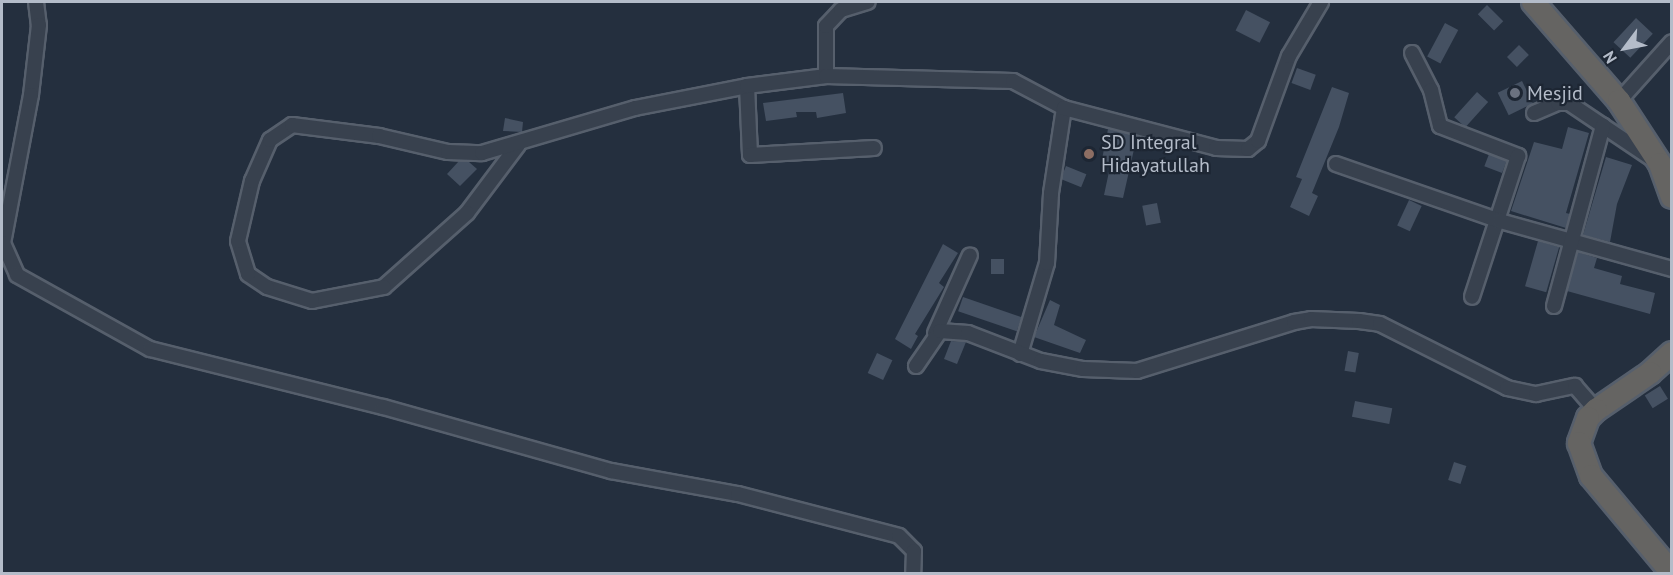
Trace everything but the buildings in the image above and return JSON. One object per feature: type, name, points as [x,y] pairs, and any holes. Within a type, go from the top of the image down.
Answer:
[{"type":"highway","points":[[1533,2],[1619,101],[1660,164],[1671,197]]},
{"type":"highway","points":[[1671,353],[1650,373],[1596,410],[1580,433],[1584,463],[1604,494],[1671,573]]},
{"type":"street","points":[[36,2],[39,24],[31,94],[3,243],[17,276],[150,349],[383,407],[611,471],[738,494],[899,536],[914,551],[913,573]]},
{"type":"street","points":[[826,76],[826,26],[841,10],[868,2]]},
{"type":"street","points":[[518,145],[467,213],[384,287],[312,301],[267,288],[248,274],[239,254],[240,224],[256,171],[270,140],[281,130],[302,125],[448,152],[482,153],[518,145],[635,108],[747,86],[826,76],[1013,81],[1064,108],[1216,148],[1248,149],[1258,141],[1289,56],[1321,2]]},
{"type":"street","points":[[1619,101],[1671,42]]},
{"type":"street","points":[[1412,53],[1431,90],[1440,126],[1518,156],[1500,222],[1472,297]]},
{"type":"street","points":[[747,86],[750,154],[874,148]]},
{"type":"street","points":[[1534,113],[1564,102],[1660,164]]},
{"type":"street","points":[[1020,354],[1047,263],[1050,193],[1064,108]]},
{"type":"street","points":[[1554,306],[1603,126]]},
{"type":"street","points":[[1335,164],[1500,222],[1671,269]]},
{"type":"street","points":[[916,366],[935,333],[970,255]]},
{"type":"street","points":[[935,333],[968,333],[1020,354],[1083,369],[1147,371],[1294,322],[1311,319],[1359,321],[1380,324],[1507,388],[1536,394],[1575,386],[1596,410]]},
{"type":"place","name":"Mesjid","points":[[1515,93]]},
{"type":"place","name":"SD Integral Hidayatullah","points":[[1089,154]]}]
